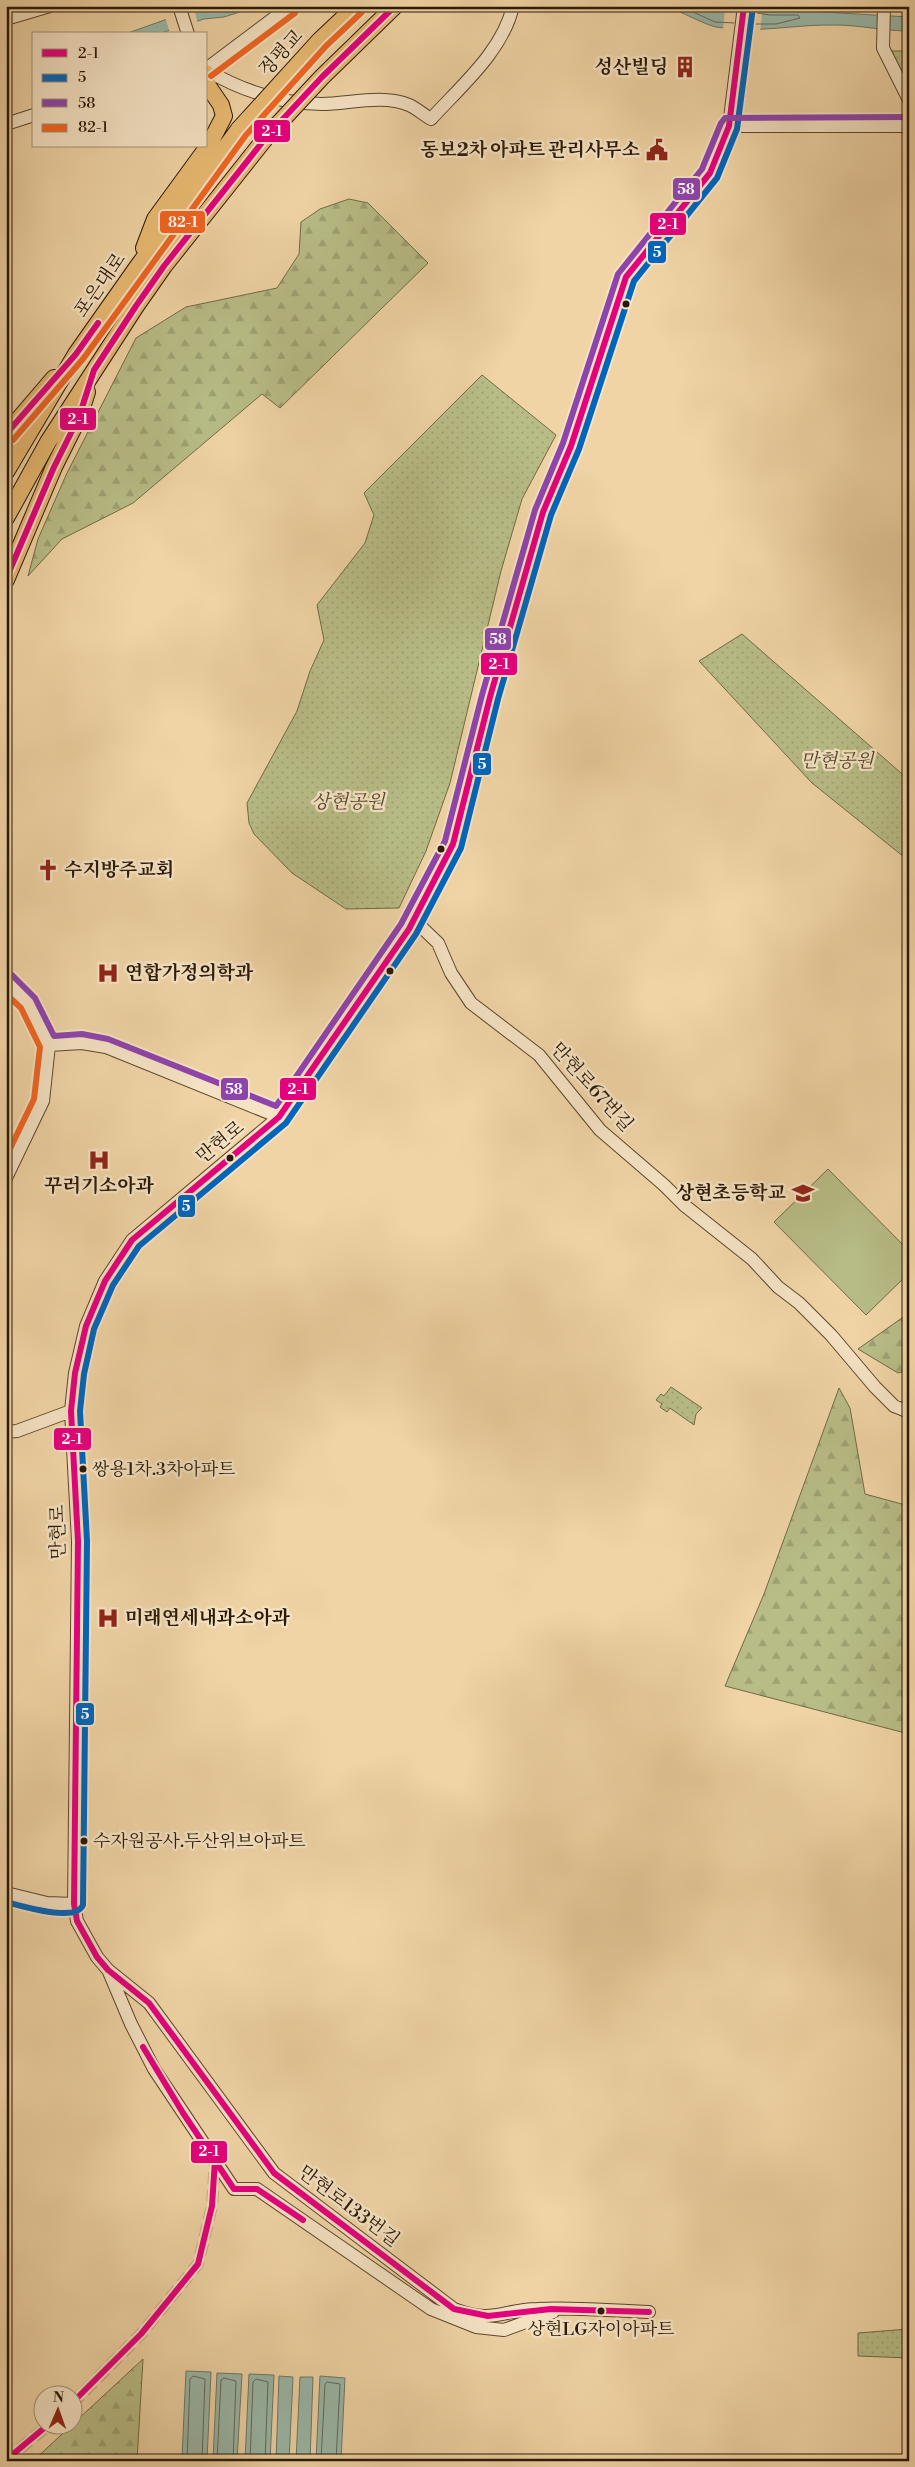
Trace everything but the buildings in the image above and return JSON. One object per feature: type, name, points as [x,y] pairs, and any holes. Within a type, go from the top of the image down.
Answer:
[{"type":"main road","name":"정평교","points":[[239,129],[320,40],[356,6]]},
{"type":"main road","points":[[6,518],[48,442],[164,266],[268,135],[322,77],[395,6]]},
{"type":"main road","points":[[208,86],[212,95],[221,104],[224,116],[208,146]]},
{"type":"main road","name":"포은대로","points":[[6,472],[76,354],[239,129]]},
{"type":"main road","points":[[138,266],[155,219],[207,148]]},
{"type":"main road","points":[[6,434],[76,354]]},
{"type":"main road","points":[[6,580],[54,467],[79,417],[94,370]]},
{"type":"street","points":[[6,19],[50,6]]},
{"type":"street","points":[[179,6],[187,32]]},
{"type":"street","points":[[208,68],[290,6]]},
{"type":"street","name":"만현로","points":[[108,1970],[96,1957],[84,1936],[77,1921],[74,1904],[78,1541],[72,1411],[76,1373],[86,1326],[105,1282],[132,1240],[279,1117],[414,920],[453,844],[490,697],[541,520],[571,446],[604,337],[626,277],[710,173],[729,126],[744,6]]},
{"type":"street","points":[[884,6],[883,48],[909,100]]},
{"type":"street","points":[[208,71],[231,84],[253,93],[288,101],[320,104],[388,100],[408,104],[431,119],[478,67],[502,34],[512,11]]},
{"type":"street","points":[[6,124],[32,116]]},
{"type":"street","points":[[729,126],[909,126]]},
{"type":"street","name":"만현로67번길","points":[[414,920],[438,944],[451,973],[471,1003],[539,1055],[600,1130],[664,1185],[684,1205],[752,1259],[778,1287],[799,1302],[894,1406],[909,1412]]},
{"type":"street","points":[[6,981],[28,1003],[50,1045],[44,1101],[6,1178]]},
{"type":"street","points":[[50,1045],[82,1043],[106,1046],[279,1117]]},
{"type":"street","points":[[6,1432],[17,1431],[72,1411]]},
{"type":"street","points":[[6,1893],[47,1903],[74,1904]]},
{"type":"street","points":[[108,1970],[131,2024],[154,2069],[234,2189],[257,2189],[431,2309],[476,2327],[504,2330],[560,2309]]},
{"type":"street","name":"만현로133번길","points":[[108,1970],[149,2003],[274,2173],[454,2309],[471,2316],[488,2317],[526,2310],[560,2309],[649,2312]]},
{"type":"green space","points":[[891,51],[909,51],[909,94]]},
{"type":"green space","points":[[349,199],[368,203],[428,263],[280,408],[262,394],[133,503],[62,539],[28,576],[38,539],[67,473],[136,338],[186,307],[277,288],[299,254],[301,222],[320,209]]},
{"type":"green space","name":"상현공원","points":[[482,375],[556,435],[522,499],[501,571],[450,783],[426,851],[399,908],[346,909],[292,873],[254,834],[249,823],[247,803],[297,711],[310,671],[324,640],[317,605],[365,543],[374,515],[364,493]]},
{"type":"green space","name":"만현공원","points":[[742,634],[909,780],[909,861],[812,783],[699,661]]},
{"type":"green space","points":[[828,1169],[909,1251],[909,1273],[866,1315],[774,1222]]},
{"type":"green space","points":[[909,1313],[909,1370],[898,1373],[858,1349]]},
{"type":"green space","points":[[671,1387],[702,1408],[696,1414],[694,1425],[670,1408],[667,1412],[660,1407],[662,1404],[656,1400],[661,1394],[664,1396]]},
{"type":"green space","points":[[839,1388],[850,1408],[865,1494],[909,1506],[909,1734],[725,1686],[764,1594]]},
{"type":"green space","points":[[909,2329],[909,2358],[858,2356],[858,2333]]},
{"type":"green space","points":[[143,2359],[137,2461],[33,2461],[62,2434],[82,2434],[82,2416]]},
{"type":"water","points":[[219,6],[298,6],[246,10],[224,17],[204,19],[164,32],[131,32],[190,11]]},
{"type":"water","points":[[667,6],[707,6],[723,11],[754,8],[909,17],[909,31],[836,25],[746,30],[731,29],[712,26]]},
{"type":"water","points":[[186,2371],[211,2372],[207,2460],[182,2458]]},
{"type":"water","points":[[217,2373],[242,2374],[237,2461],[213,2460]]},
{"type":"water","points":[[249,2374],[274,2375],[270,2461],[245,2461]]},
{"type":"water","points":[[279,2376],[293,2377],[289,2461],[276,2461]]},
{"type":"water","points":[[320,2376],[345,2378],[341,2461],[316,2461]]},
{"type":"water","points":[[300,2377],[313,2377],[310,2461],[296,2461]]},
{"type":"pier","points":[[763,7],[760,32],[723,30],[725,8]]},
{"type":"pier","points":[[194,8],[198,24],[170,32],[165,17]]},
{"type":"tunnel","points":[[82,2394],[141,2334],[198,2264],[212,2206],[215,2160]]},
{"type":"tunnel","points":[[6,2460],[38,2434]]},
{"type":"transit line","name":"2-1","points":[[6,579],[54,467],[79,417],[94,370],[136,306],[164,266],[268,135],[322,77],[395,6]]},
{"type":"transit line","name":"2-1","points":[[649,2312],[551,2309],[488,2316],[454,2309],[274,2173],[149,2003],[108,1970],[97,1957],[77,1921],[74,1904],[78,1541],[71,1411],[75,1373],[86,1326],[105,1281],[132,1240],[279,1117],[409,929],[453,844],[490,697],[543,512],[571,446],[626,277],[710,173],[729,126],[744,6]]},
{"type":"transit line","name":"5","points":[[6,1902],[60,1913],[70,1913],[78,1910],[83,1905],[87,1541],[80,1411],[84,1374],[94,1329],[113,1285],[139,1246],[286,1123],[416,934],[461,848],[498,699],[551,515],[579,449],[634,281],[717,178],[737,129],[753,7]]},
{"type":"transit line","name":"82-1","points":[[13,440],[83,359],[246,135],[326,46],[362,12]]},
{"type":"transit line","name":"82-1","points":[[211,76],[295,13]]},
{"type":"transit line","name":"58","points":[[12,975],[35,998],[54,1036],[82,1034],[108,1039],[276,1106],[401,924],[445,841],[482,695],[535,510],[563,443],[618,274],[702,169],[721,123],[725,118],[909,117]]},
{"type":"transit line","name":"2-1","points":[[6,434],[76,354],[98,323]]},
{"type":"transit line","name":"82-1","points":[[6,994],[21,1008],[40,1047],[34,1099],[6,1157]]},
{"type":"transit line","name":"2-1","points":[[143,2047],[183,2113],[234,2189],[257,2189],[303,2220]]},
{"type":"transit line","name":"2-1","points":[[82,2393],[141,2334],[198,2264],[212,2206],[215,2160]]},
{"type":"transit line","name":"2-1","points":[[6,2460],[37,2434]]},
{"type":"place","name":"성산빌딩","points":[[685,67]]},
{"type":"place","name":"동보2차 아파트 관리사무소","points":[[657,150]]},
{"type":"place","name":"수지방주교회","points":[[48,870]]},
{"type":"place","name":"연합가정의학과","points":[[108,973]]},
{"type":"place","name":"꾸러기소아과","points":[[99,1160]]},
{"type":"place","name":"상현초등학교","points":[[803,1193]]},
{"type":"place","name":"쌍용1차.3차아파트","points":[[83,1469]]},
{"type":"place","name":"미래연세내과소아과","points":[[108,1618]]},
{"type":"place","name":"수자원공사.두산위브아파트","points":[[84,1841]]},
{"type":"place","name":"상현LG자이아파트","points":[[601,2311]]}]
